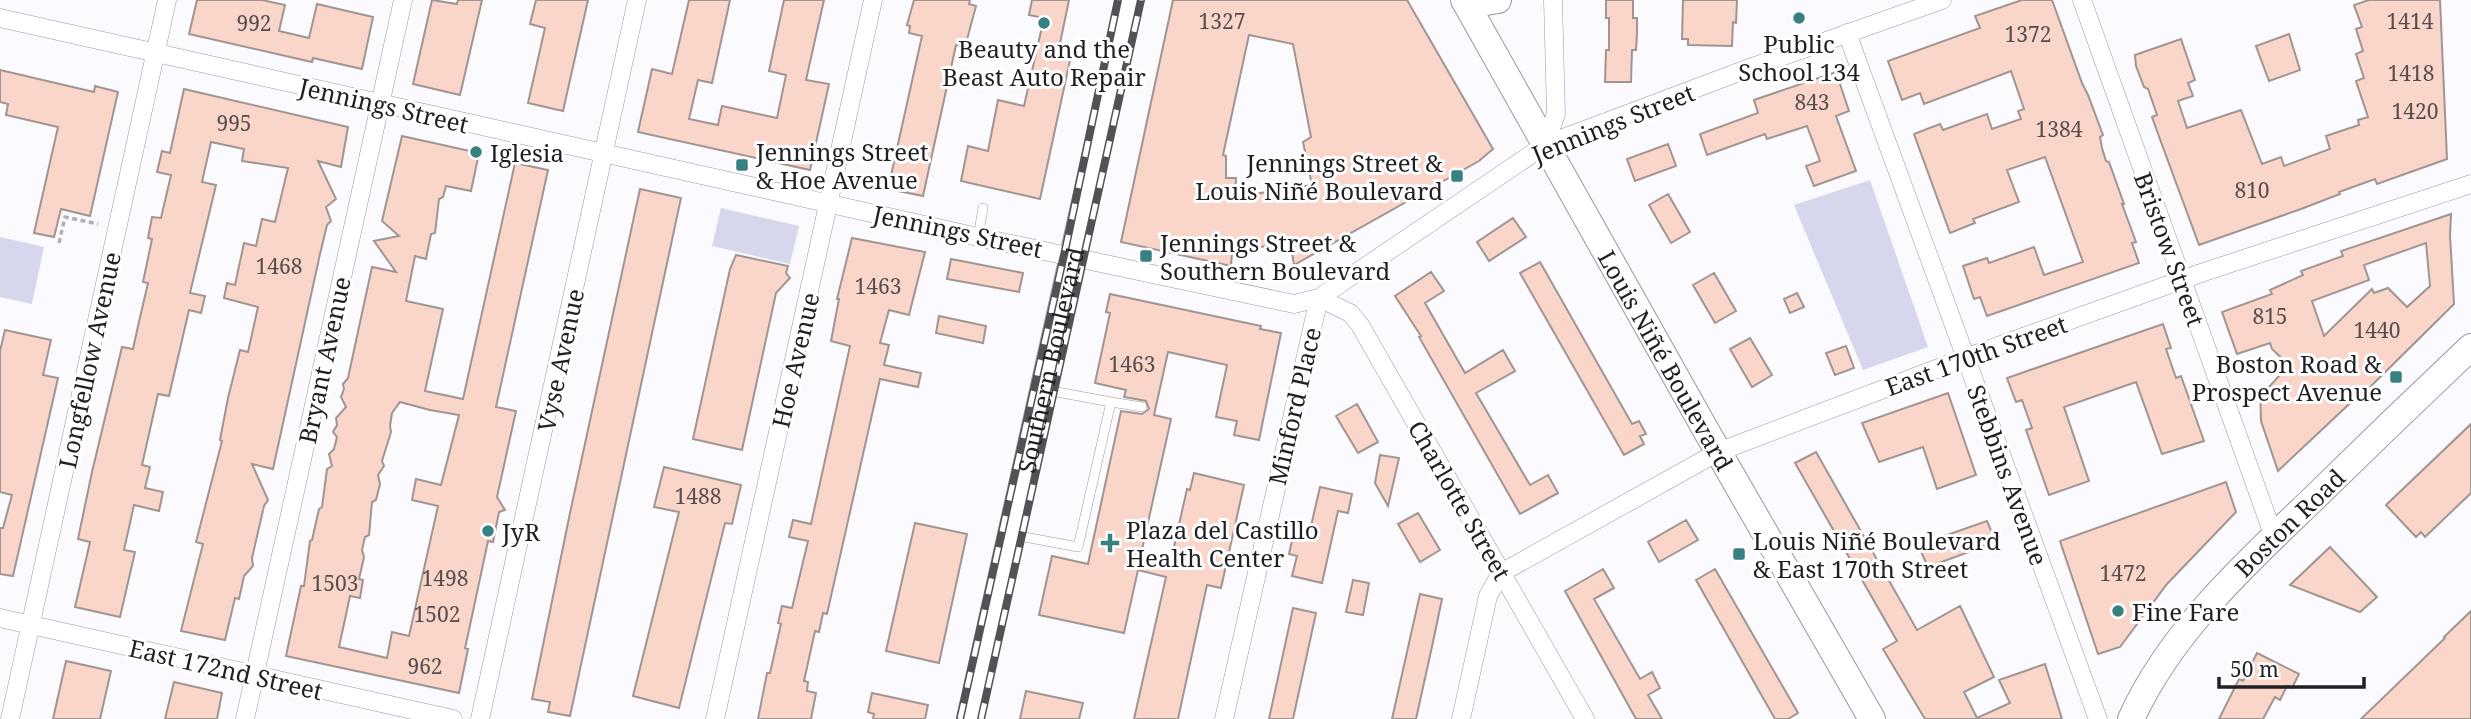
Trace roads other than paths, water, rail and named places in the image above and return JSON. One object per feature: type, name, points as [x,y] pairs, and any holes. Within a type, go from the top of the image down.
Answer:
[{"type":"main road","name":"Southern Boulevard","points":[[970,719],[1130,0]]},
{"type":"main road","points":[[1465,1],[1480,3],[1498,0]]},
{"type":"main road","name":"Louis Niñé Boulevard","points":[[1465,1],[1718,453],[1872,719]]},
{"type":"main road","name":"Boston Road","points":[[2132,719],[2153,679],[2201,612],[2274,537],[2471,347]]},
{"type":"street","name":"Longfellow Avenue","points":[[10,719],[167,0]]},
{"type":"street","name":"Bryant Avenue","points":[[245,719],[403,0]]},
{"type":"street","name":"Vyse Avenue","points":[[480,719],[638,0]]},
{"type":"street","name":"Hoe Avenue","points":[[715,719],[873,0]]},
{"type":"street","points":[[1545,145],[1556,114],[1553,0]]},
{"type":"street","name":"Jennings Street","points":[[0,18],[978,237],[1294,304],[1319,298],[1545,145],[1942,0]]},
{"type":"street","name":"Bristow Street","points":[[2082,0],[2274,537]]},
{"type":"street","name":"Stebbins Avenue","points":[[1847,33],[2098,719]]},
{"type":"street","name":"East 170th Street","points":[[1501,573],[1718,453],[1965,358],[2182,281],[2471,184]]},
{"type":"street","name":"Charlotte Street","points":[[1319,298],[1350,313],[1360,325],[1585,719]]},
{"type":"street","name":"Minford Place","points":[[1224,719],[1319,298]]},
{"type":"street","points":[[1461,719],[1488,596],[1501,573]]},
{"type":"street","name":"East 172nd Street","points":[[0,618],[453,719]]},
{"type":"lane","points":[[978,237],[983,208]]},
{"type":"lane","points":[[1044,390],[1142,407]]},
{"type":"lane","points":[[1011,534],[1078,547],[1111,402]]},
{"type":"railway","points":[[960,719],[1118,0]]},
{"type":"railway","points":[[981,719],[1141,0]]},
{"type":"place","name":"Public School 134","points":[[1799,18]]},
{"type":"place","name":"Beauty and the Beast Auto Repair","points":[[1044,23]]},
{"type":"place","name":"Iglesia","points":[[476,152]]},
{"type":"place","name":"Jennings Street & Hoe Avenue","points":[[742,165]]},
{"type":"place","name":"Jennings Street & Louis Niñé Boulevard","points":[[1457,176]]},
{"type":"place","name":"Jennings Street & Southern Boulevard","points":[[1146,256]]},
{"type":"place","name":"Boston Road & Prospect Avenue","points":[[2396,377]]},
{"type":"place","name":"JyR","points":[[488,531]]},
{"type":"place","name":"Plaza del Castillo Health Center","points":[[1110,543]]},
{"type":"place","name":"Louis Niñé Boulevard & East 170th Street","points":[[1739,554]]},
{"type":"place","name":"Fine Fare","points":[[2118,611]]}]
